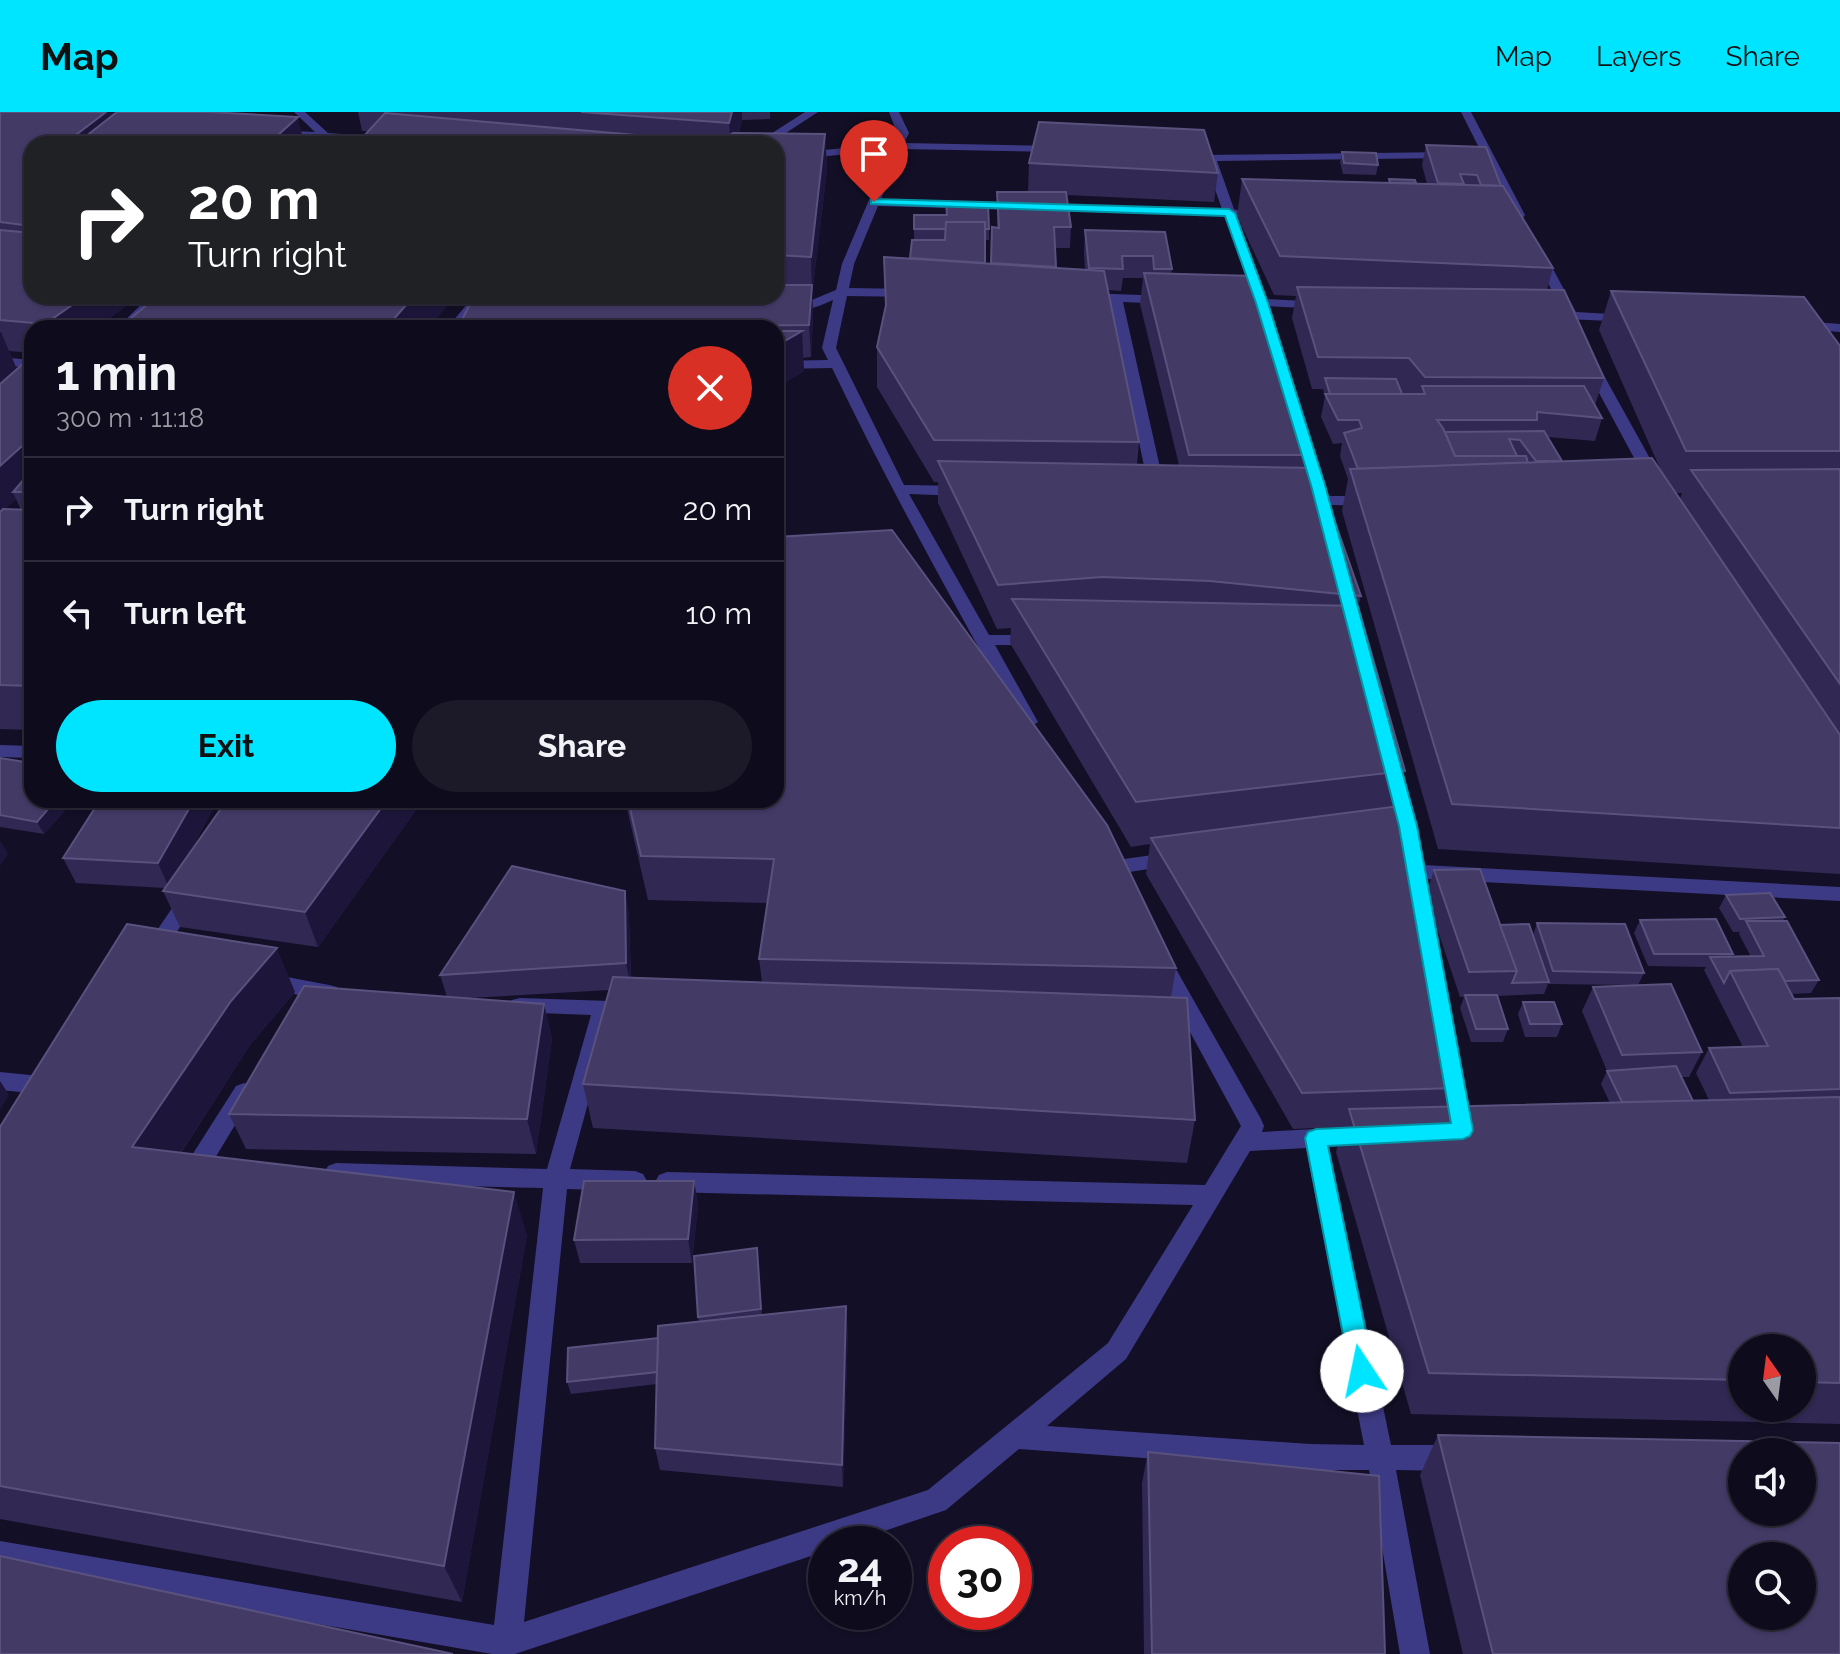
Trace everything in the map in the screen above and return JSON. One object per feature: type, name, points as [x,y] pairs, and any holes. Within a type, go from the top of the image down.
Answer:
[{"type":"street","points":[[299,112],[319,136]]},
{"type":"street","points":[[774,136],[813,112]]},
{"type":"street","points":[[894,112],[903,133],[848,264],[829,348],[899,489],[1041,745]]},
{"type":"street","points":[[1466,112],[1481,155],[1572,316],[1580,342],[1664,499]]},
{"type":"street","points":[[264,132],[293,136]]},
{"type":"street","points":[[340,136],[367,136]]},
{"type":"street","points":[[784,157],[897,146],[1083,149]]},
{"type":"street","points":[[1185,154],[1210,158],[1457,155]]},
{"type":"street","points":[[1210,158],[1237,213],[1265,310]]},
{"type":"street","points":[[874,202],[1237,213]]},
{"type":"street","points":[[777,306],[809,306],[841,292],[932,293]]},
{"type":"street","points":[[1069,297],[1189,301]]},
{"type":"street","points":[[1116,299],[1158,497]]},
{"type":"street","points":[[1233,302],[1265,310],[1338,306]]},
{"type":"street","points":[[132,320],[150,304]]},
{"type":"street","points":[[463,320],[481,304]]},
{"type":"street","points":[[1540,315],[1649,319]]},
{"type":"street","points":[[1788,325],[1807,331],[1840,328]]},
{"type":"street","points":[[0,361],[24,363]]},
{"type":"street","points":[[784,365],[837,364]]},
{"type":"street","points":[[1316,479],[1324,509]]},
{"type":"street","points":[[899,489],[975,491]]},
{"type":"street","points":[[1291,501],[1324,509],[1385,501]]},
{"type":"street","points":[[982,640],[1061,641]]},
{"type":"street","points":[[1388,750],[1400,827],[1414,871],[1463,1130]]},
{"type":"street","points":[[0,751],[24,752]]},
{"type":"street","points":[[1125,895],[1106,861],[1188,857]]},
{"type":"street","points":[[1414,871],[1840,894]]},
{"type":"street","points":[[177,965],[143,966],[200,882]]},
{"type":"street","points":[[0,1555],[507,1642],[936,1501],[1117,1351],[1253,1126],[1147,935]]},
{"type":"street","points":[[251,978],[349,997]]},
{"type":"street","points":[[293,1015],[310,989]]},
{"type":"street","points":[[496,1006],[648,1008]]},
{"type":"street","points":[[507,1642],[556,1179],[604,1007]]},
{"type":"street","points":[[1167,1028],[1199,1030]]},
{"type":"street","points":[[227,1171],[195,1170],[261,1066]]},
{"type":"street","points":[[0,1081],[55,1080],[36,1110]]},
{"type":"street","points":[[1433,1132],[1493,1129]]},
{"type":"street","points":[[1243,1142],[1389,1134]]},
{"type":"street","points":[[1316,1138],[1380,1458],[1415,1654]]},
{"type":"street","points":[[305,1173],[1211,1195]]},
{"type":"street","points":[[1016,1436],[1310,1457],[1474,1458]]},
{"type":"building","points":[[0,112],[106,112],[74,136],[24,136],[24,225],[0,222]]},
{"type":"building","points":[[117,112],[210,112],[298,117],[277,136],[86,136]]},
{"type":"building","points":[[581,112],[732,112],[729,123]]},
{"type":"building","points":[[385,113],[647,136],[364,136]]},
{"type":"building","points":[[1039,122],[1204,130],[1218,173],[1029,163]]},
{"type":"building","points":[[733,133],[825,134],[811,257],[784,255],[784,136],[728,136]]},
{"type":"building","points":[[1426,145],[1486,147],[1501,186],[1481,185],[1477,175],[1460,174],[1464,184],[1438,183]]},
{"type":"building","points":[[1342,152],[1376,153],[1378,165],[1344,163]]},
{"type":"building","points":[[1242,179],[1503,186],[1553,268],[1280,256]]},
{"type":"building","points":[[1389,179],[1415,180],[1416,183],[1390,183]]},
{"type":"building","points":[[997,192],[1066,192],[1071,227],[1054,227],[1056,267],[991,263],[992,227],[999,228]]},
{"type":"building","points":[[946,202],[988,203],[989,229],[985,229],[985,222],[946,222],[946,229],[914,229],[914,215],[947,215]]},
{"type":"building","points":[[946,222],[985,222],[985,263],[910,258],[912,240],[945,240]]},
{"type":"building","points":[[0,230],[24,232],[24,304],[74,304],[51,320],[0,320]]},
{"type":"building","points":[[1085,230],[1165,232],[1172,269],[1154,269],[1153,256],[1122,256],[1123,269],[1089,268]]},
{"type":"building","points":[[884,257],[1104,271],[1139,442],[934,440],[877,347],[886,305]]},
{"type":"building","points":[[1144,273],[1255,276],[1312,455],[1189,455]]},
{"type":"building","points":[[784,285],[812,285],[809,325],[784,325],[784,320],[462,320],[470,304],[784,304]]},
{"type":"building","points":[[1297,287],[1564,290],[1604,378],[1425,377],[1409,358],[1318,357]]},
{"type":"building","points":[[1611,291],[1804,297],[1840,346],[1840,451],[1686,451]]},
{"type":"building","points":[[148,304],[407,304],[393,320],[129,320]]},
{"type":"building","points":[[784,331],[802,331],[784,341]]},
{"type":"building","points":[[24,363],[24,444],[0,466],[0,384]]},
{"type":"building","points":[[1325,378],[1396,379],[1402,394],[1330,394]]},
{"type":"building","points":[[1422,386],[1584,386],[1602,418],[1537,412],[1537,420],[1437,420],[1455,456],[1526,456],[1528,463],[1358,469],[1344,433],[1362,428],[1359,420],[1338,420],[1325,394],[1425,394]]},
{"type":"building","points":[[1544,431],[1562,461],[1536,461],[1520,440],[1509,439],[1517,456],[1455,456],[1445,432]]},
{"type":"building","points":[[1652,458],[1840,735],[1840,828],[1452,804],[1350,469]]},
{"type":"building","points":[[938,461],[1316,468],[1361,596],[1210,581],[1102,577],[998,585]]},
{"type":"building","points":[[1840,469],[1840,684],[1691,470]]},
{"type":"building","points":[[24,479],[24,492],[13,492]]},
{"type":"building","points":[[3,509],[24,510],[24,686],[0,685],[0,512]]},
{"type":"building","points":[[892,530],[1107,825],[1176,968],[759,959],[774,859],[641,856],[630,808],[784,808],[784,537]]},
{"type":"building","points":[[1012,599],[1358,606],[1405,771],[1136,802]]},
{"type":"building","points":[[0,758],[24,762],[24,808],[49,808],[37,822],[0,815]]},
{"type":"building","points":[[1399,806],[1454,1088],[1302,1093],[1151,838]]},
{"type":"building","points":[[95,808],[189,808],[158,863],[63,858]]},
{"type":"building","points":[[221,808],[381,808],[305,912],[163,891]]},
{"type":"building","points":[[512,866],[625,891],[626,963],[440,975]]},
{"type":"building","points":[[1480,869],[1517,971],[1469,972],[1434,870]]},
{"type":"building","points":[[1770,893],[1785,917],[1740,919],[1726,895]]},
{"type":"building","points":[[1716,919],[1733,954],[1654,954],[1640,920]]},
{"type":"building","points":[[1746,921],[1787,921],[1819,980],[1785,981],[1778,969],[1730,971],[1724,983],[1710,957],[1764,956]]},
{"type":"building","points":[[1537,923],[1625,924],[1644,973],[1553,971]]},
{"type":"building","points":[[127,924],[277,948],[231,1001],[132,1147],[514,1192],[444,1566],[0,1486],[0,1127]]},
{"type":"building","points":[[1529,924],[1549,982],[1512,983],[1517,971],[1500,925]]},
{"type":"building","points":[[1778,969],[1794,999],[1840,998],[1840,1089],[1730,1093],[1709,1048],[1768,1046],[1730,971]]},
{"type":"building","points":[[613,977],[1187,998],[1195,1120],[583,1084]]},
{"type":"building","points":[[1671,984],[1702,1052],[1622,1055],[1593,987]]},
{"type":"building","points":[[304,986],[544,1004],[527,1119],[229,1114]]},
{"type":"building","points":[[1465,995],[1497,995],[1508,1029],[1476,1029]]},
{"type":"building","points":[[1523,1002],[1554,1002],[1562,1024],[1530,1024]]},
{"type":"building","points":[[1676,1066],[1693,1101],[1622,1102],[1607,1071]]},
{"type":"building","points":[[1840,1097],[1840,1383],[1816,1382],[1816,1334],[1728,1334],[1728,1380],[1429,1373],[1349,1109]]},
{"type":"building","points":[[584,1181],[694,1181],[688,1239],[574,1240]]},
{"type":"building","points":[[757,1248],[761,1309],[698,1317],[694,1256]]},
{"type":"building","points":[[846,1306],[842,1465],[655,1448],[658,1326]]},
{"type":"building","points":[[658,1338],[657,1372],[567,1382],[568,1348]]},
{"type":"building","points":[[1438,1435],[1728,1441],[1728,1526],[1816,1526],[1816,1443],[1840,1443],[1840,1654],[1493,1654]]},
{"type":"building","points":[[1148,1452],[1379,1476],[1385,1654],[1152,1654]]},
{"type":"building","points":[[0,1556],[453,1654],[0,1654]]},
{"type":"route","points":[[874,202],[1229,213],[1262,303],[1318,485],[1408,826],[1463,1130],[1316,1138],[1362,1371]]}]
